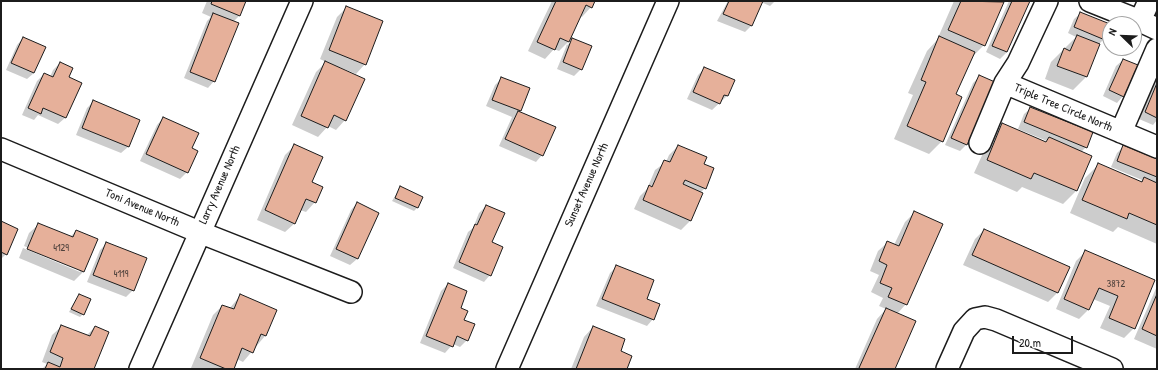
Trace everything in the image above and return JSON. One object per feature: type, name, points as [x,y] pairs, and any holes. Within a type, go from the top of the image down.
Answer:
[{"type":"street","name":"Larry Avenue North","points":[[140,369],[302,1]]},
{"type":"street","name":"Sunset Avenue North","points":[[507,369],[668,1]]},
{"type":"street","name":"Triple Tree Circle North","points":[[980,143],[1005,84],[1018,63],[1047,1]]},
{"type":"street","points":[[1090,1],[1149,25],[1149,1]]},
{"type":"street","name":"Triple Tree Circle North","points":[[1121,132],[1157,49]]},
{"type":"street","name":"Triple Tree Circle North","points":[[1005,84],[1157,147]]},
{"type":"street","name":"Toni Avenue North","points":[[1,149],[199,232],[351,292]]},
{"type":"street","points":[[947,369],[964,331],[975,319],[985,317],[996,320],[1112,369]]},
{"type":"building","points":[[212,1],[246,1],[240,16],[211,4]]},
{"type":"building","points":[[556,1],[595,1],[592,8],[586,5],[569,42],[560,38],[555,50],[537,42]]},
{"type":"building","points":[[729,1],[763,1],[752,26],[723,14]]},
{"type":"building","points":[[961,1],[1004,2],[985,46],[948,30]]},
{"type":"building","points":[[1012,1],[1030,1],[1007,52],[992,46]]},
{"type":"building","points":[[346,6],[383,21],[366,65],[329,50]]},
{"type":"building","points":[[1080,12],[1102,21],[1102,39],[1074,27]]},
{"type":"building","points":[[213,13],[239,23],[215,82],[190,72]]},
{"type":"building","points":[[1077,35],[1100,44],[1087,77],[1057,66],[1064,48],[1070,51]]},
{"type":"building","points":[[939,36],[975,52],[956,94],[962,97],[943,142],[907,126],[926,82],[921,80]]},
{"type":"building","points":[[23,37],[46,47],[34,73],[11,63]]},
{"type":"building","points":[[572,38],[592,46],[582,70],[563,62]]},
{"type":"building","points":[[1123,59],[1138,65],[1124,97],[1109,90]]},
{"type":"building","points":[[325,61],[365,79],[346,121],[334,115],[328,128],[301,116]]},
{"type":"building","points":[[60,62],[73,68],[69,77],[82,83],[66,118],[43,108],[41,114],[28,108],[44,73],[53,77]]},
{"type":"building","points":[[704,67],[735,80],[728,96],[724,95],[720,104],[693,92]]},
{"type":"building","points":[[979,75],[995,82],[967,145],[951,138]]},
{"type":"building","points":[[501,77],[530,88],[521,111],[492,100]]},
{"type":"building","points":[[1157,83],[1157,118],[1145,112]]},
{"type":"building","points":[[93,100],[140,120],[129,147],[82,128]]},
{"type":"building","points":[[1030,107],[1093,132],[1087,148],[1024,122]]},
{"type":"building","points":[[518,111],[556,127],[543,156],[505,139]]},
{"type":"building","points":[[163,117],[199,133],[192,148],[198,151],[188,173],[146,154]]},
{"type":"building","points":[[1002,123],[1046,142],[1049,137],[1092,156],[1077,191],[1034,173],[1031,179],[987,160]]},
{"type":"building","points":[[294,144],[323,157],[312,182],[323,187],[316,203],[306,199],[295,224],[265,210]]},
{"type":"building","points":[[678,145],[707,157],[704,164],[714,168],[706,189],[685,180],[683,184],[703,193],[691,221],[643,200],[649,185],[652,187],[664,160],[670,162]]},
{"type":"building","points":[[1123,145],[1157,159],[1157,177],[1117,161]]},
{"type":"building","points":[[1098,163],[1142,182],[1144,177],[1157,183],[1157,225],[1129,213],[1127,219],[1082,200]]},
{"type":"building","points":[[400,186],[423,197],[418,208],[395,198]]},
{"type":"building","points":[[357,202],[379,213],[358,259],[336,249]]},
{"type":"building","points":[[486,205],[505,213],[492,242],[503,247],[491,276],[459,262],[475,224],[477,225]]},
{"type":"building","points":[[914,211],[943,224],[907,305],[888,297],[892,288],[880,283],[887,265],[879,261],[887,241],[899,246]]},
{"type":"building","points":[[1,221],[18,229],[7,255],[1,252]]},
{"type":"building","points":[[38,223],[73,237],[76,230],[98,239],[84,272],[27,249]]},
{"type":"building","points":[[984,229],[1070,267],[1058,293],[972,255]]},
{"type":"building","points":[[106,242],[147,258],[134,291],[93,275]]},
{"type":"building","points":[[1085,250],[1155,280],[1135,329],[1109,318],[1118,296],[1099,288],[1089,310],[1064,299]]},
{"type":"building","points":[[616,265],[654,280],[647,299],[660,304],[654,320],[602,299]]},
{"type":"building","points":[[448,283],[467,291],[461,308],[468,311],[464,320],[475,324],[468,341],[457,336],[453,347],[426,336]]},
{"type":"building","points":[[79,294],[91,299],[84,315],[71,309]]},
{"type":"building","points":[[240,294],[277,310],[266,336],[261,334],[253,353],[242,348],[234,369],[226,369],[200,358],[222,305],[234,309]]},
{"type":"building","points":[[1157,294],[1157,336],[1142,329]]},
{"type":"building","points":[[886,308],[916,321],[895,369],[861,369],[859,368]]},
{"type":"building","points":[[61,325],[90,336],[95,326],[109,332],[94,369],[45,369],[48,362],[60,367],[63,358],[50,352]]},
{"type":"building","points":[[593,326],[625,339],[621,351],[632,356],[627,369],[576,369]]}]
